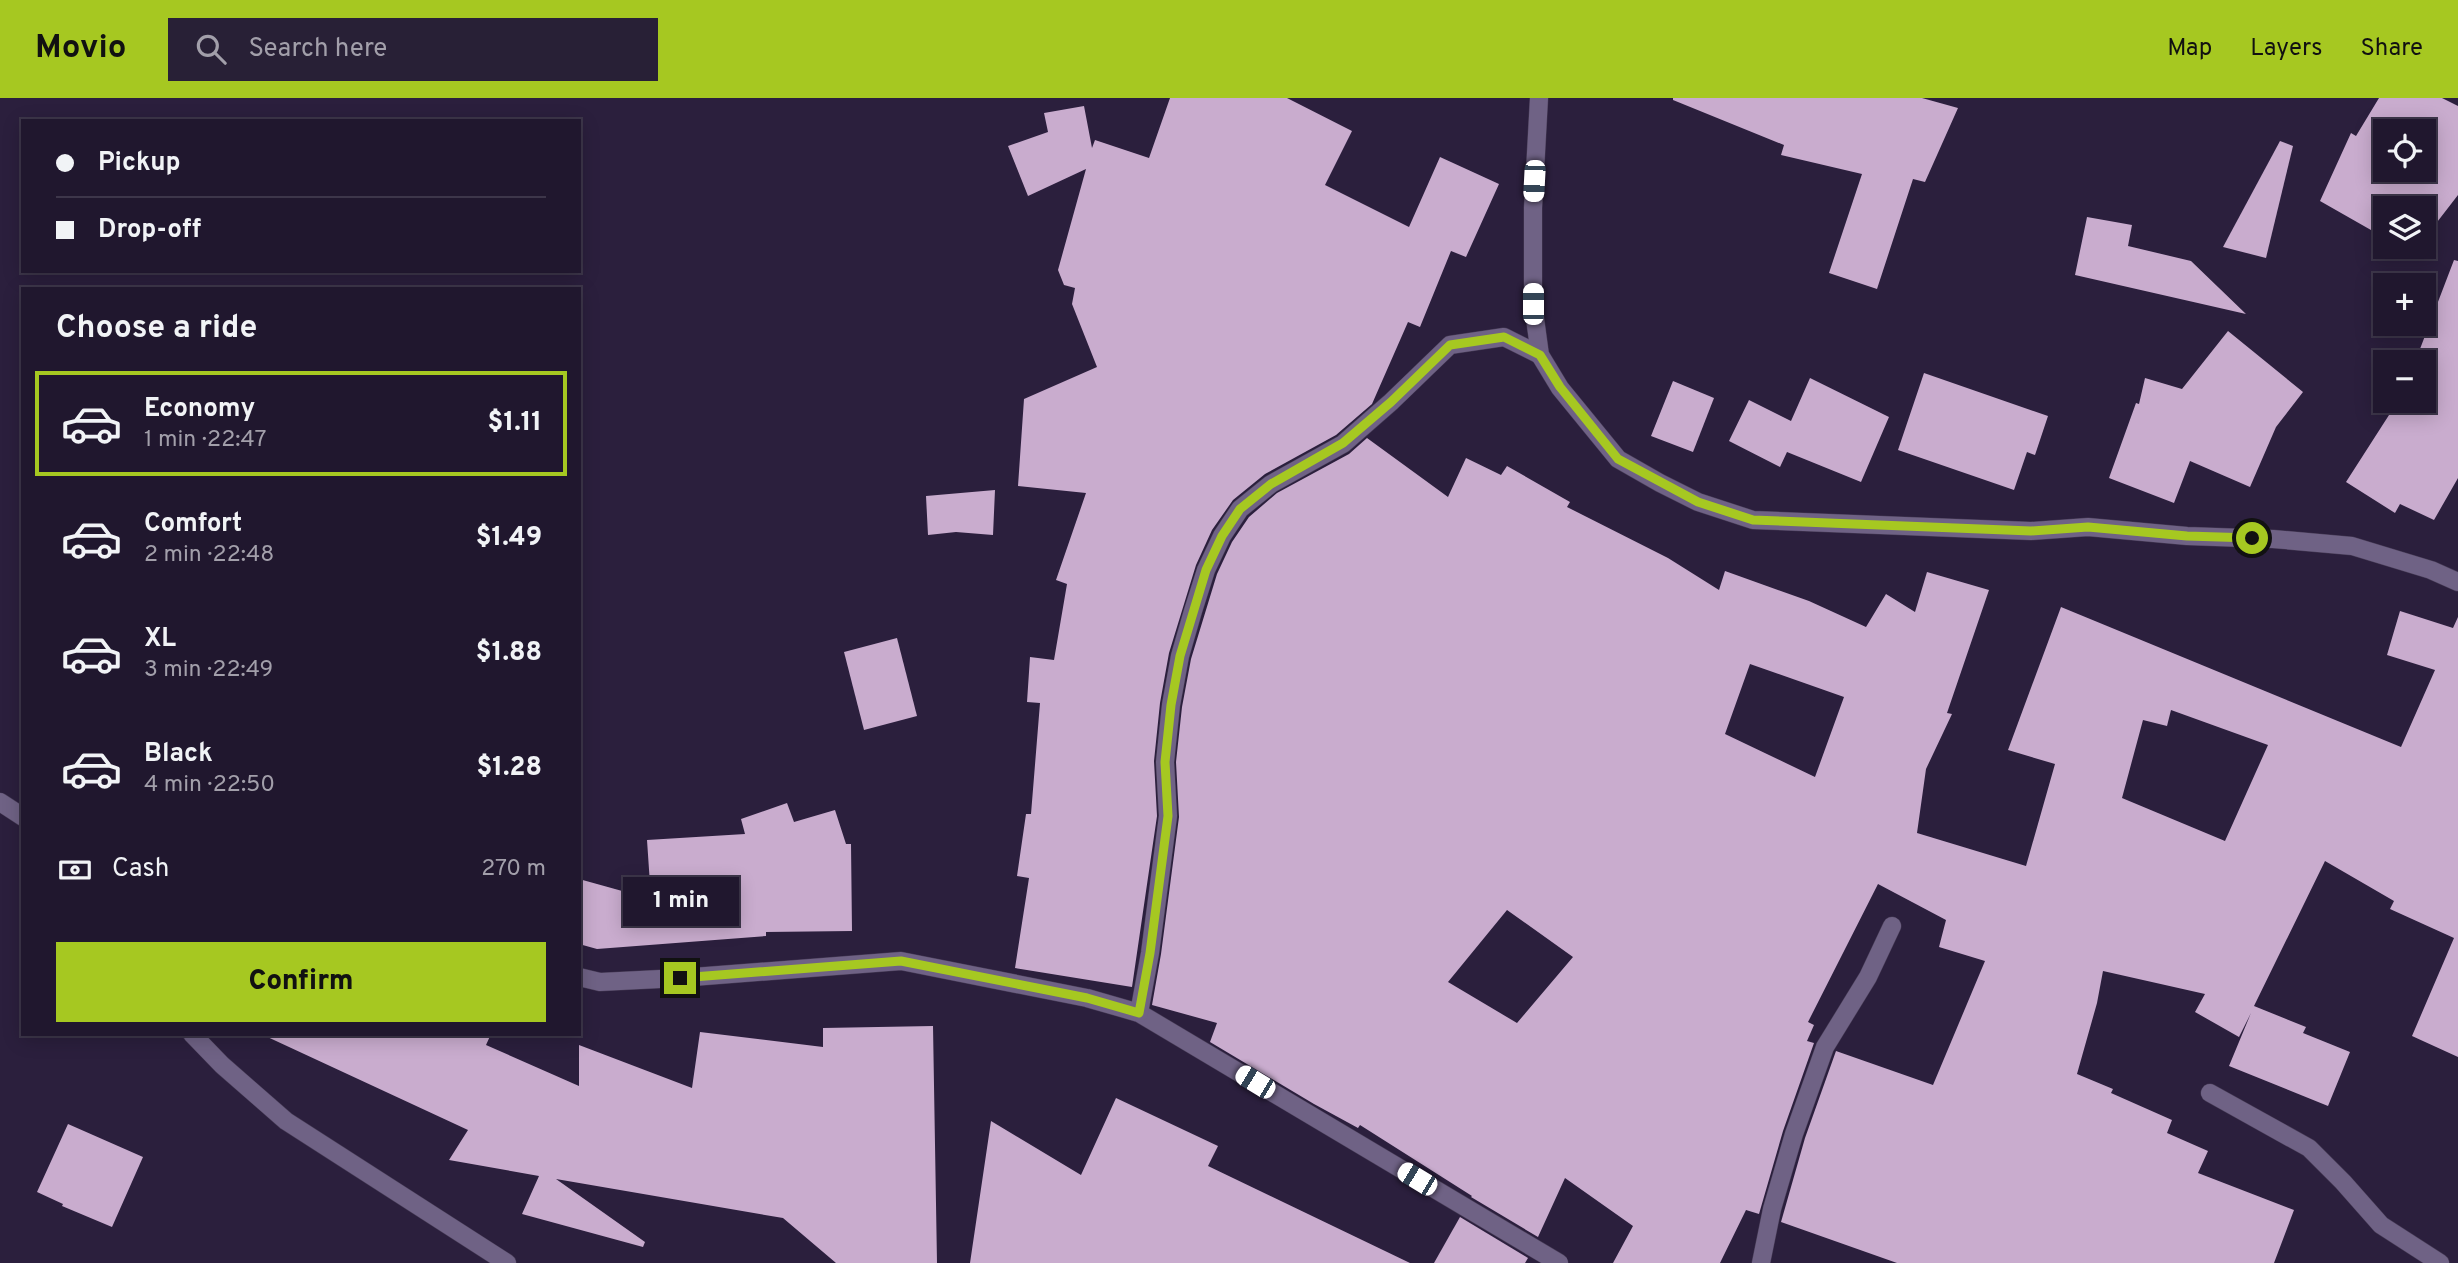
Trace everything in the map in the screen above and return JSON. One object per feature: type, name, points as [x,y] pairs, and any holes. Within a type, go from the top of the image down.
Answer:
[{"type":"street","points":[[1539,98],[1533,208],[1533,304],[1540,355],[1560,387],[1618,459],[1698,502],[1753,520],[2031,531],[2088,527],[2352,546],[2431,570],[2458,582]]},
{"type":"street","points":[[1139,1013],[1150,953],[1168,816],[1165,762],[1173,693],[1193,611],[1206,570],[1222,536],[1240,509],[1271,484],[1343,443],[1391,402],[1450,345],[1504,337],[1540,355]]},
{"type":"street","points":[[0,802],[21,816]]},
{"type":"street","points":[[1761,1263],[1772,1209],[1794,1134],[1825,1048],[1868,977],[1892,926]]},
{"type":"street","points":[[581,977],[600,982],[680,978],[901,961],[1087,998],[1139,1013],[1559,1263]]},
{"type":"street","points":[[194,1036],[222,1065],[286,1121],[507,1263]]},
{"type":"street","points":[[2210,1093],[2309,1148],[2381,1225],[2440,1263]]},
{"type":"building","points":[[1170,98],[1287,98],[1352,131],[1325,185],[1409,227],[1440,157],[1499,184],[1466,257],[1451,251],[1420,327],[1408,322],[1372,404],[1336,435],[1265,474],[1233,500],[1212,530],[1196,565],[1169,653],[1160,703],[1154,761],[1157,816],[1132,987],[1015,968],[1029,878],[1017,876],[1026,814],[1031,814],[1040,703],[1027,702],[1030,657],[1054,660],[1067,584],[1056,580],[1086,493],[1018,486],[1024,399],[1097,367],[1072,304],[1075,288],[1064,285],[1058,270],[1086,169],[1028,196],[1008,146],[1048,132],[1044,113],[1084,106],[1092,148],[1095,140],[1149,158]]},
{"type":"building","points":[[1673,98],[1922,98],[1958,108],[1925,182],[1913,179],[1877,289],[1829,273],[1862,174],[1781,155],[1784,145]]},
{"type":"building","points":[[2379,98],[2442,98],[2458,106],[2458,195],[2436,223],[2436,196],[2373,196],[2373,231],[2320,201],[2351,133],[2356,136]]},
{"type":"building","points":[[2280,141],[2293,146],[2266,258],[2223,247]]},
{"type":"building","points":[[2087,217],[2132,225],[2128,246],[2191,261],[2246,314],[2075,275]]},
{"type":"building","points":[[2454,260],[2458,261],[2458,478],[2434,520],[2400,504],[2395,513],[2346,482],[2390,413],[2436,413],[2436,350],[2420,350],[2425,336],[2436,336],[2436,307]]},
{"type":"building","points":[[2228,331],[2303,392],[2276,427],[2250,487],[2190,461],[2174,503],[2109,478],[2136,403],[2139,404],[2145,378],[2182,389]]},
{"type":"building","points":[[1924,373],[2048,416],[2035,455],[2027,452],[2014,490],[1898,450]]},
{"type":"building","points":[[1810,378],[1889,417],[1861,482],[1787,452],[1780,467],[1729,441],[1749,400],[1791,421]]},
{"type":"building","points":[[1673,381],[1714,398],[1693,452],[1651,436]]},
{"type":"building","points":[[1367,438],[1448,497],[1466,458],[1501,475],[1507,466],[1570,502],[1567,507],[1668,558],[1719,590],[1725,571],[1809,601],[1866,627],[1886,594],[1915,612],[1927,572],[1989,590],[1947,713],[1952,714],[1926,769],[1917,833],[2026,866],[2055,764],[2008,750],[2061,607],[2401,747],[2435,670],[2387,655],[2400,611],[2453,628],[2458,617],[2458,1057],[2412,1036],[2454,938],[2390,909],[2394,901],[2325,861],[2254,1006],[2306,1027],[2303,1033],[2350,1052],[2328,1106],[2229,1066],[2251,1013],[2239,1037],[2195,1012],[2205,994],[2103,971],[2077,1074],[2113,1089],[2111,1093],[2172,1120],[2167,1133],[2208,1151],[2198,1173],[2294,1210],[2274,1263],[1897,1263],[1781,1222],[1805,1138],[1836,1051],[1933,1085],[1985,961],[1939,947],[1946,920],[1878,884],[1808,1022],[1814,1025],[1807,1041],[1814,1043],[1783,1131],[1759,1214],[1746,1210],[1720,1263],[1613,1263],[1633,1226],[1565,1178],[1538,1237],[1360,1125],[1358,1128],[1314,1104],[1210,1042],[1217,1023],[1152,1005],[1179,817],[1176,762],[1182,707],[1191,659],[1217,574],[1232,542],[1249,517],[1277,493],[1349,454]],"holes":[[[1750,664],[1844,697],[1815,777],[1725,734]],[[2171,710],[2268,745],[2225,841],[2122,798],[2143,720],[2167,726]],[[1507,910],[1573,957],[1517,1023],[1448,982]]]},
{"type":"building","points":[[995,490],[993,535],[956,532],[928,535],[926,496]]},
{"type":"building","points":[[897,638],[917,716],[864,730],[844,652]]},
{"type":"building","points":[[787,803],[794,822],[835,810],[846,844],[851,844],[852,931],[766,932],[766,936],[597,949],[581,945],[581,880],[651,899],[647,840],[745,834],[741,819]]},
{"type":"building","points":[[933,1026],[937,1263],[836,1263],[783,1218],[556,1179],[645,1242],[643,1247],[522,1214],[539,1176],[449,1160],[468,1130],[265,1036],[490,1036],[486,1045],[579,1086],[579,1045],[692,1088],[700,1032],[823,1047],[823,1028]]},
{"type":"building","points":[[1116,1098],[1218,1146],[1208,1166],[1410,1263],[970,1263],[991,1121],[1081,1175]]},
{"type":"building","points":[[68,1124],[143,1157],[112,1227],[62,1206],[63,1204],[37,1192]]},
{"type":"building","points":[[1460,1217],[1528,1258],[1525,1263],[1434,1263]]},
{"type":"route","points":[[680,978],[901,961],[1087,998],[1139,1013],[1150,953],[1168,816],[1165,762],[1171,705],[1180,656],[1206,570],[1222,536],[1240,509],[1271,484],[1343,443],[1391,402],[1450,345],[1504,337],[1540,355],[1560,387],[1618,459],[1698,502],[1753,520],[2031,531],[2088,527],[2187,536],[2252,538]]}]
